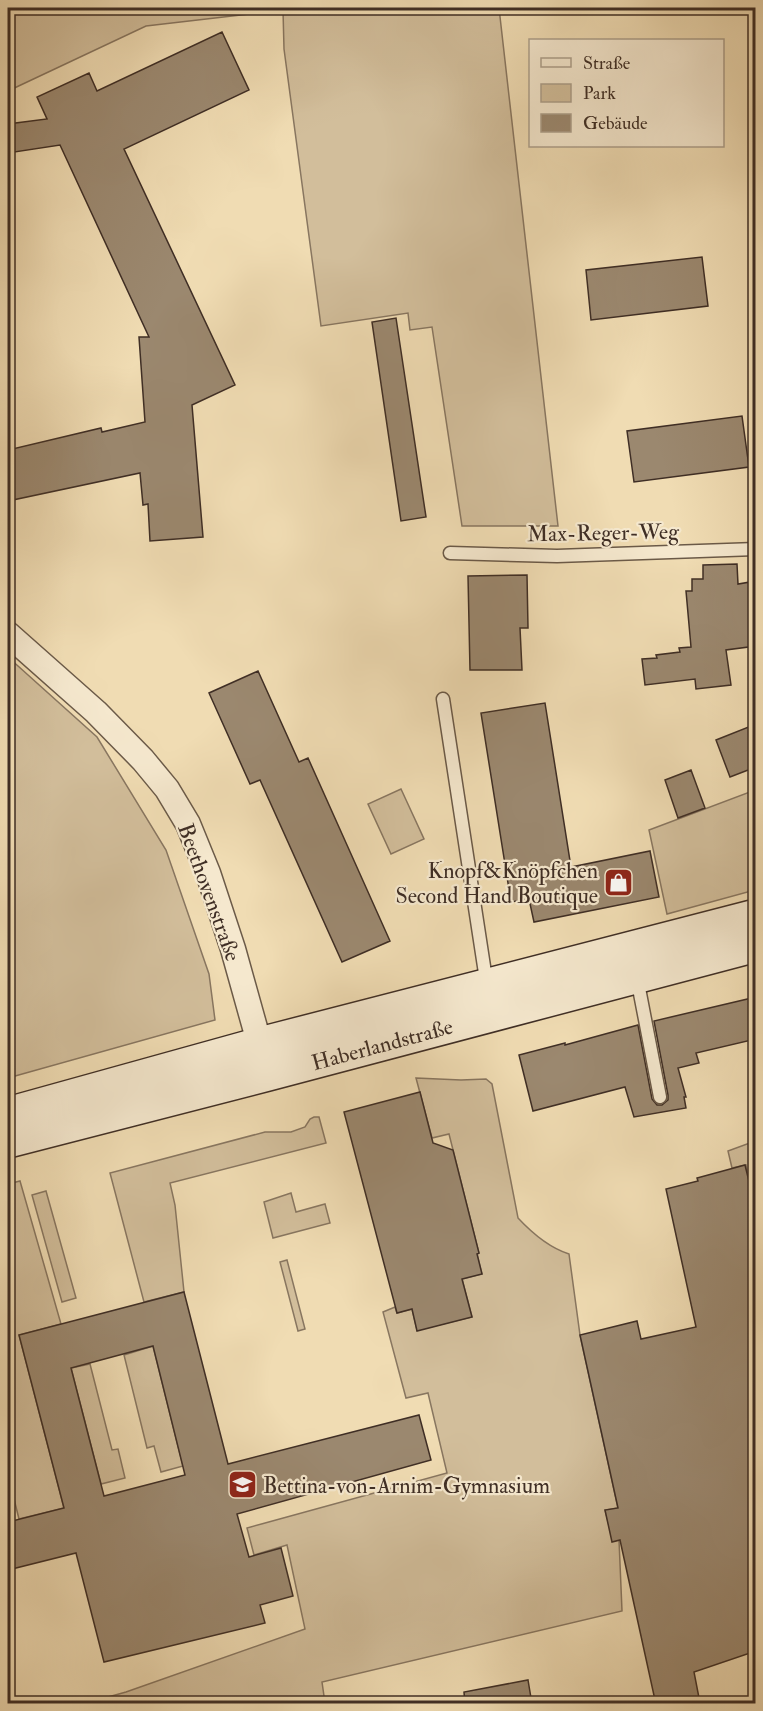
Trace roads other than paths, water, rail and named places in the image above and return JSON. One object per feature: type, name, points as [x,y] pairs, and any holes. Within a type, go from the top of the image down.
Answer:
[{"type":"street","name":"Beethovenstraße","points":[[8,638],[96,712],[143,760],[167,789],[188,824],[208,873],[236,958],[264,1059]]},
{"type":"street","name":"Haberlandstraße","points":[[8,1141],[487,987],[756,916]]},
{"type":"street","name":"Haberlandstraße","points":[[8,1114],[636,976],[756,945]]},
{"type":"lane","name":"Max-Reger-Weg","points":[[450,552],[557,556],[756,549]]},
{"type":"lane","points":[[443,699],[487,987]]},
{"type":"lane","points":[[636,976],[660,1096]]},
{"type":"place","name":"Knopf&Knöpfchen Second Hand Boutique","points":[[619,883]]},
{"type":"place","name":"Bettina-von-Arnim-Gymnasium","points":[[242,1485]]}]
